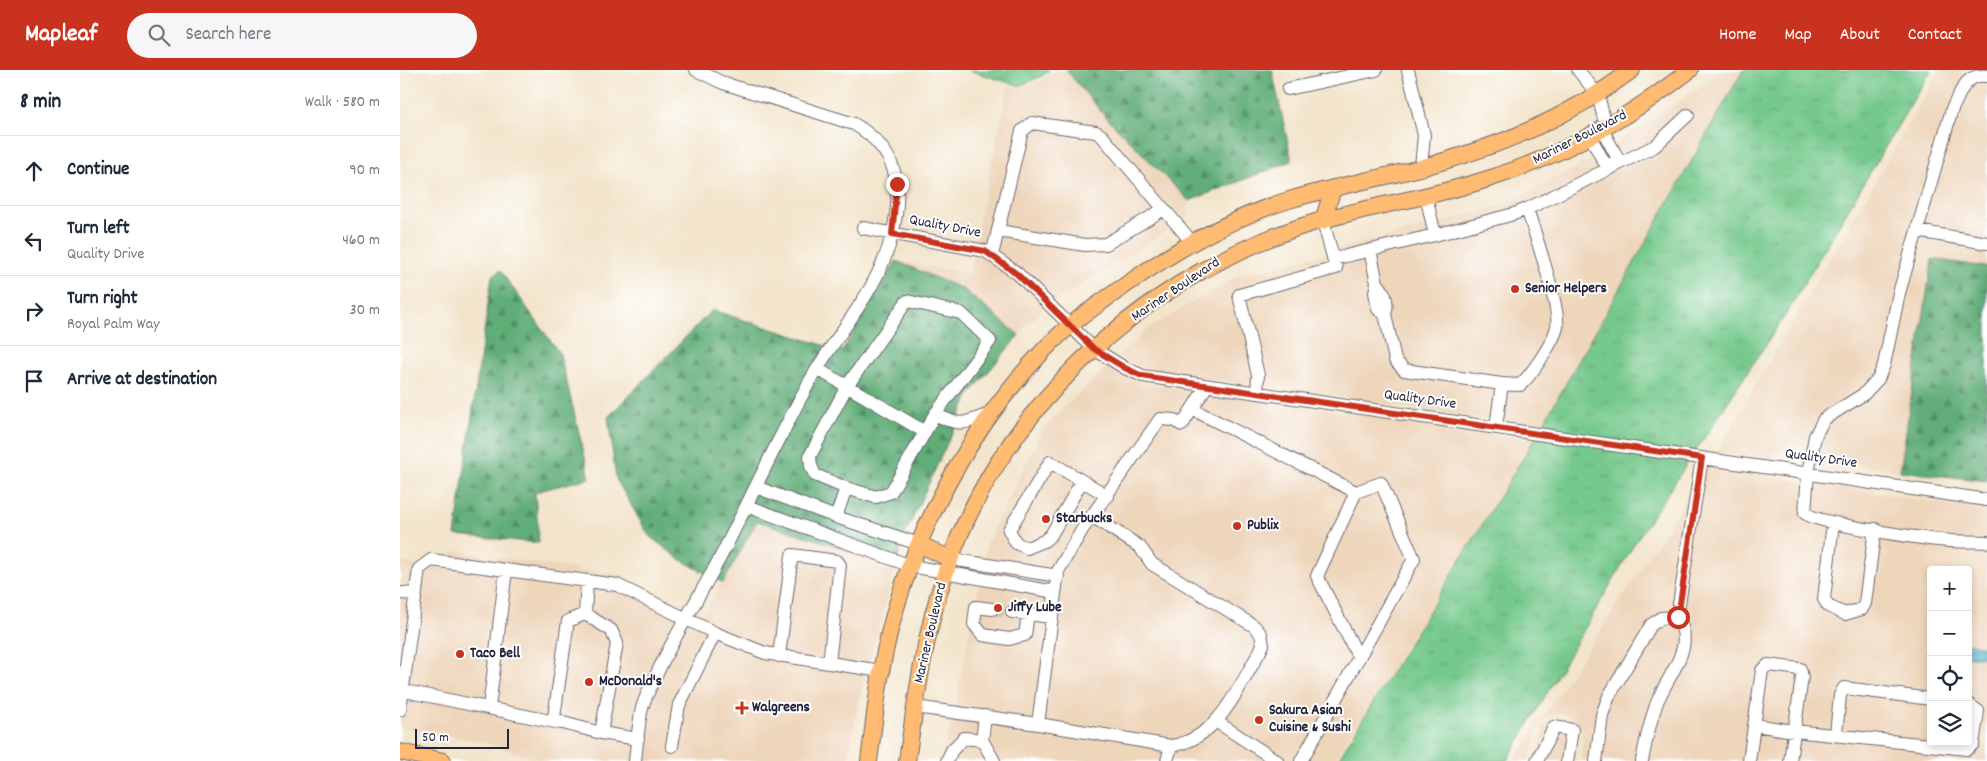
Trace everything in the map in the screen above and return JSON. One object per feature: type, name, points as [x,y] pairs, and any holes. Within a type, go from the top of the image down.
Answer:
[{"type":"main road","name":"Mariner Boulevard","points":[[869,761],[881,671],[918,544],[947,484],[992,413],[1044,349],[1107,298],[1192,241],[1257,211],[1333,188],[1421,167],[1531,131],[1598,95],[1632,70]]},
{"type":"main road","name":"Mariner Boulevard","points":[[907,761],[932,617],[948,566],[976,502],[1019,429],[1070,372],[1094,349],[1161,296],[1222,258],[1294,229],[1496,177],[1551,156],[1600,131],[1662,92],[1690,70]]},
{"type":"main road","points":[[1323,221],[1333,188]]},
{"type":"main road","points":[[918,544],[948,566]]},
{"type":"main road","points":[[400,752],[443,761]]},
{"type":"street","points":[[636,761],[642,709],[648,693],[685,618],[714,570],[817,369],[872,285],[886,256],[898,198],[894,168],[887,154],[867,132],[854,124],[723,83],[696,70]]},
{"type":"street","points":[[1288,89],[1376,70]]},
{"type":"street","points":[[1408,70],[1424,135],[1421,167]]},
{"type":"street","points":[[1578,70],[1598,95],[1604,162],[1613,166]]},
{"type":"street","points":[[1987,76],[1977,75],[1966,82],[1952,109],[1898,292],[1878,379],[1864,394],[1824,419],[1814,436],[1808,473],[1805,513],[1810,517],[1833,523],[1953,541],[1987,542]]},
{"type":"street","points":[[1333,258],[1514,214],[1656,146],[1688,115]]},
{"type":"street","points":[[992,255],[1022,131],[1032,123],[1096,132],[1102,136],[1192,241]]},
{"type":"street","points":[[1426,196],[1435,234]]},
{"type":"street","points":[[1370,250],[1377,283],[1375,292],[1378,309],[1385,314],[1395,360],[1404,370],[1520,385],[1531,376],[1557,327],[1556,308],[1528,208]]},
{"type":"street","points":[[998,231],[1085,246],[1106,244],[1164,209]]},
{"type":"street","points":[[1257,393],[1258,375],[1239,295],[1336,268],[1323,221]]},
{"type":"street","name":"Quality Drive","points":[[862,228],[985,251],[1017,274],[1094,349],[1142,376],[1987,500]]},
{"type":"street","points":[[1917,231],[1987,243]]},
{"type":"street","points":[[907,301],[961,313],[990,341],[935,414],[891,492],[876,497],[846,488],[815,475],[810,466],[810,456],[847,386],[907,301]]},
{"type":"street","points":[[817,369],[925,432]]},
{"type":"street","points":[[1496,427],[1502,384]]},
{"type":"street","points":[[1038,724],[1058,571],[1092,516],[1108,496],[1160,419],[1174,420],[1182,425],[1206,386]]},
{"type":"street","points":[[1192,409],[1356,492]]},
{"type":"street","points":[[935,414],[948,421],[962,424],[992,413]]},
{"type":"street","points":[[1642,761],[1650,721],[1680,658],[1684,638],[1682,624],[1678,617],[1702,458]]},
{"type":"street","points":[[1082,480],[1050,535],[1044,541],[1027,548],[1016,543],[1009,530],[1050,462],[1082,480],[1108,496]]},
{"type":"street","points":[[1301,761],[1359,658],[1414,559],[1381,483],[1356,492],[1317,576],[1359,658]]},
{"type":"street","points":[[756,486],[836,517],[918,544]]},
{"type":"street","points":[[836,517],[846,488]]},
{"type":"street","points":[[747,506],[911,566],[948,566],[1058,576]]},
{"type":"street","points":[[915,707],[1038,724],[1171,746],[1187,743],[1218,722],[1259,654],[1263,644],[1261,634],[1247,621],[1152,564],[1140,547],[1092,516]]},
{"type":"street","points":[[1833,523],[1824,599],[1834,611],[1845,614],[1862,609],[1866,603],[1875,529]]},
{"type":"street","points":[[779,656],[792,555],[837,561],[840,565],[829,663]]},
{"type":"street","points":[[400,710],[401,690],[419,569],[431,560],[617,585],[715,633],[765,653],[881,671]]},
{"type":"street","points":[[948,566],[1055,592]]},
{"type":"street","points":[[489,708],[506,570]]},
{"type":"street","points":[[584,614],[587,581]]},
{"type":"street","points":[[400,593],[416,594]]},
{"type":"street","points":[[992,609],[976,607],[974,624],[983,635],[1009,638],[1025,634],[1028,614]]},
{"type":"street","points":[[1012,612],[1051,617]]},
{"type":"street","points":[[563,723],[554,717],[568,621],[584,614]]},
{"type":"street","points":[[584,614],[611,630],[617,643],[601,733]]},
{"type":"street","points":[[1596,761],[1602,715],[1609,696],[1651,625],[1661,618],[1678,617]]},
{"type":"street","points":[[672,746],[679,705],[715,633]]},
{"type":"street","points":[[1749,761],[1762,670],[1768,665],[1800,669],[1802,677],[1790,761]]},
{"type":"street","points":[[1836,734],[1840,695],[1844,688],[1927,698]]},
{"type":"street","points":[[401,690],[563,723],[601,733],[638,739]]},
{"type":"street","points":[[1972,707],[1978,711],[1972,745]]},
{"type":"street","points":[[985,716],[982,740],[989,759]]},
{"type":"street","points":[[1218,722],[1277,761]]},
{"type":"street","points":[[1754,725],[1794,731],[1927,744]]},
{"type":"street","points":[[1537,761],[1554,727],[1572,730],[1567,761]]},
{"type":"street","points":[[947,761],[952,750],[964,738],[982,740]]},
{"type":"street","points":[[1167,761],[1171,746]]},
{"type":"street","points":[[1941,746],[1967,749],[1971,746]]},
{"type":"shaded area","points":[[1055,70],[1066,70],[1104,115],[1189,201],[1188,217],[1041,310],[1019,335],[963,289],[896,261],[971,274],[977,230],[1008,87],[1020,87],[1045,78]]},
{"type":"shaded area","points":[[1725,70],[1743,70],[1542,427],[1144,369],[1119,356],[1147,329],[1238,276],[1506,205],[1603,153]]},
{"type":"shaded area","points":[[1940,70],[1987,70],[1987,267],[1932,259],[1900,471],[1775,453],[1773,461],[1717,452]]},
{"type":"shaded area","points":[[1108,366],[1141,383],[1534,440],[1334,761],[941,761],[954,713],[987,542],[1044,427]]},
{"type":"shaded area","points":[[1708,466],[1987,510],[1987,761],[1580,761],[1583,738],[1582,729],[1573,717],[1561,713],[1544,719],[1537,727],[1534,747],[1527,761],[1514,761]]},
{"type":"shaded area","points":[[757,521],[896,565],[859,701],[848,761],[544,761],[478,741],[400,727],[400,562],[450,569],[453,551],[620,575],[702,617]]},
{"type":"shaded area","points":[[1560,719],[1571,722],[1577,732],[1574,761],[1533,761],[1540,748],[1543,729],[1548,723]]},
{"type":"green space","points":[[969,70],[1050,70],[1042,76],[1019,86]]},
{"type":"green space","points":[[1066,70],[1272,70],[1292,161],[1189,201],[1104,115]]},
{"type":"green space","points":[[1743,70],[1931,70],[1786,314],[1636,541],[1507,761],[1337,761],[1534,440]]},
{"type":"green space","points":[[1932,259],[1987,267],[1987,481],[1900,471]]},
{"type":"green space","points":[[896,261],[963,289],[1019,335],[970,394],[904,537],[896,565],[757,521],[723,583],[681,560],[649,536],[616,479],[608,417],[712,310],[842,351]]},
{"type":"green space","points":[[500,270],[560,354],[590,478],[535,492],[539,543],[455,535],[492,276]]},
{"type":"water","points":[[1972,644],[1985,647],[1986,657],[1972,657]]},
{"type":"tunnel","points":[[992,609],[1012,612]]},
{"type":"place","name":"Senior Helpers","points":[[1515,289]]},
{"type":"place","name":"Starbucks","points":[[1046,519]]},
{"type":"place","name":"Publix","points":[[1237,526]]},
{"type":"place","name":"Jiffy Lube","points":[[998,608]]},
{"type":"place","name":"Taco Bell","points":[[460,654]]},
{"type":"place","name":"McDonald's","points":[[589,682]]},
{"type":"place","name":"Walgreens","points":[[742,708]]},
{"type":"place","name":"Sakura Asian Cuisine & Sushi","points":[[1259,720]]},
{"type":"route","points":[[897,184],[898,198],[892,234],[985,251],[1017,274],[1094,349],[1142,376],[1702,458],[1678,617]]}]
